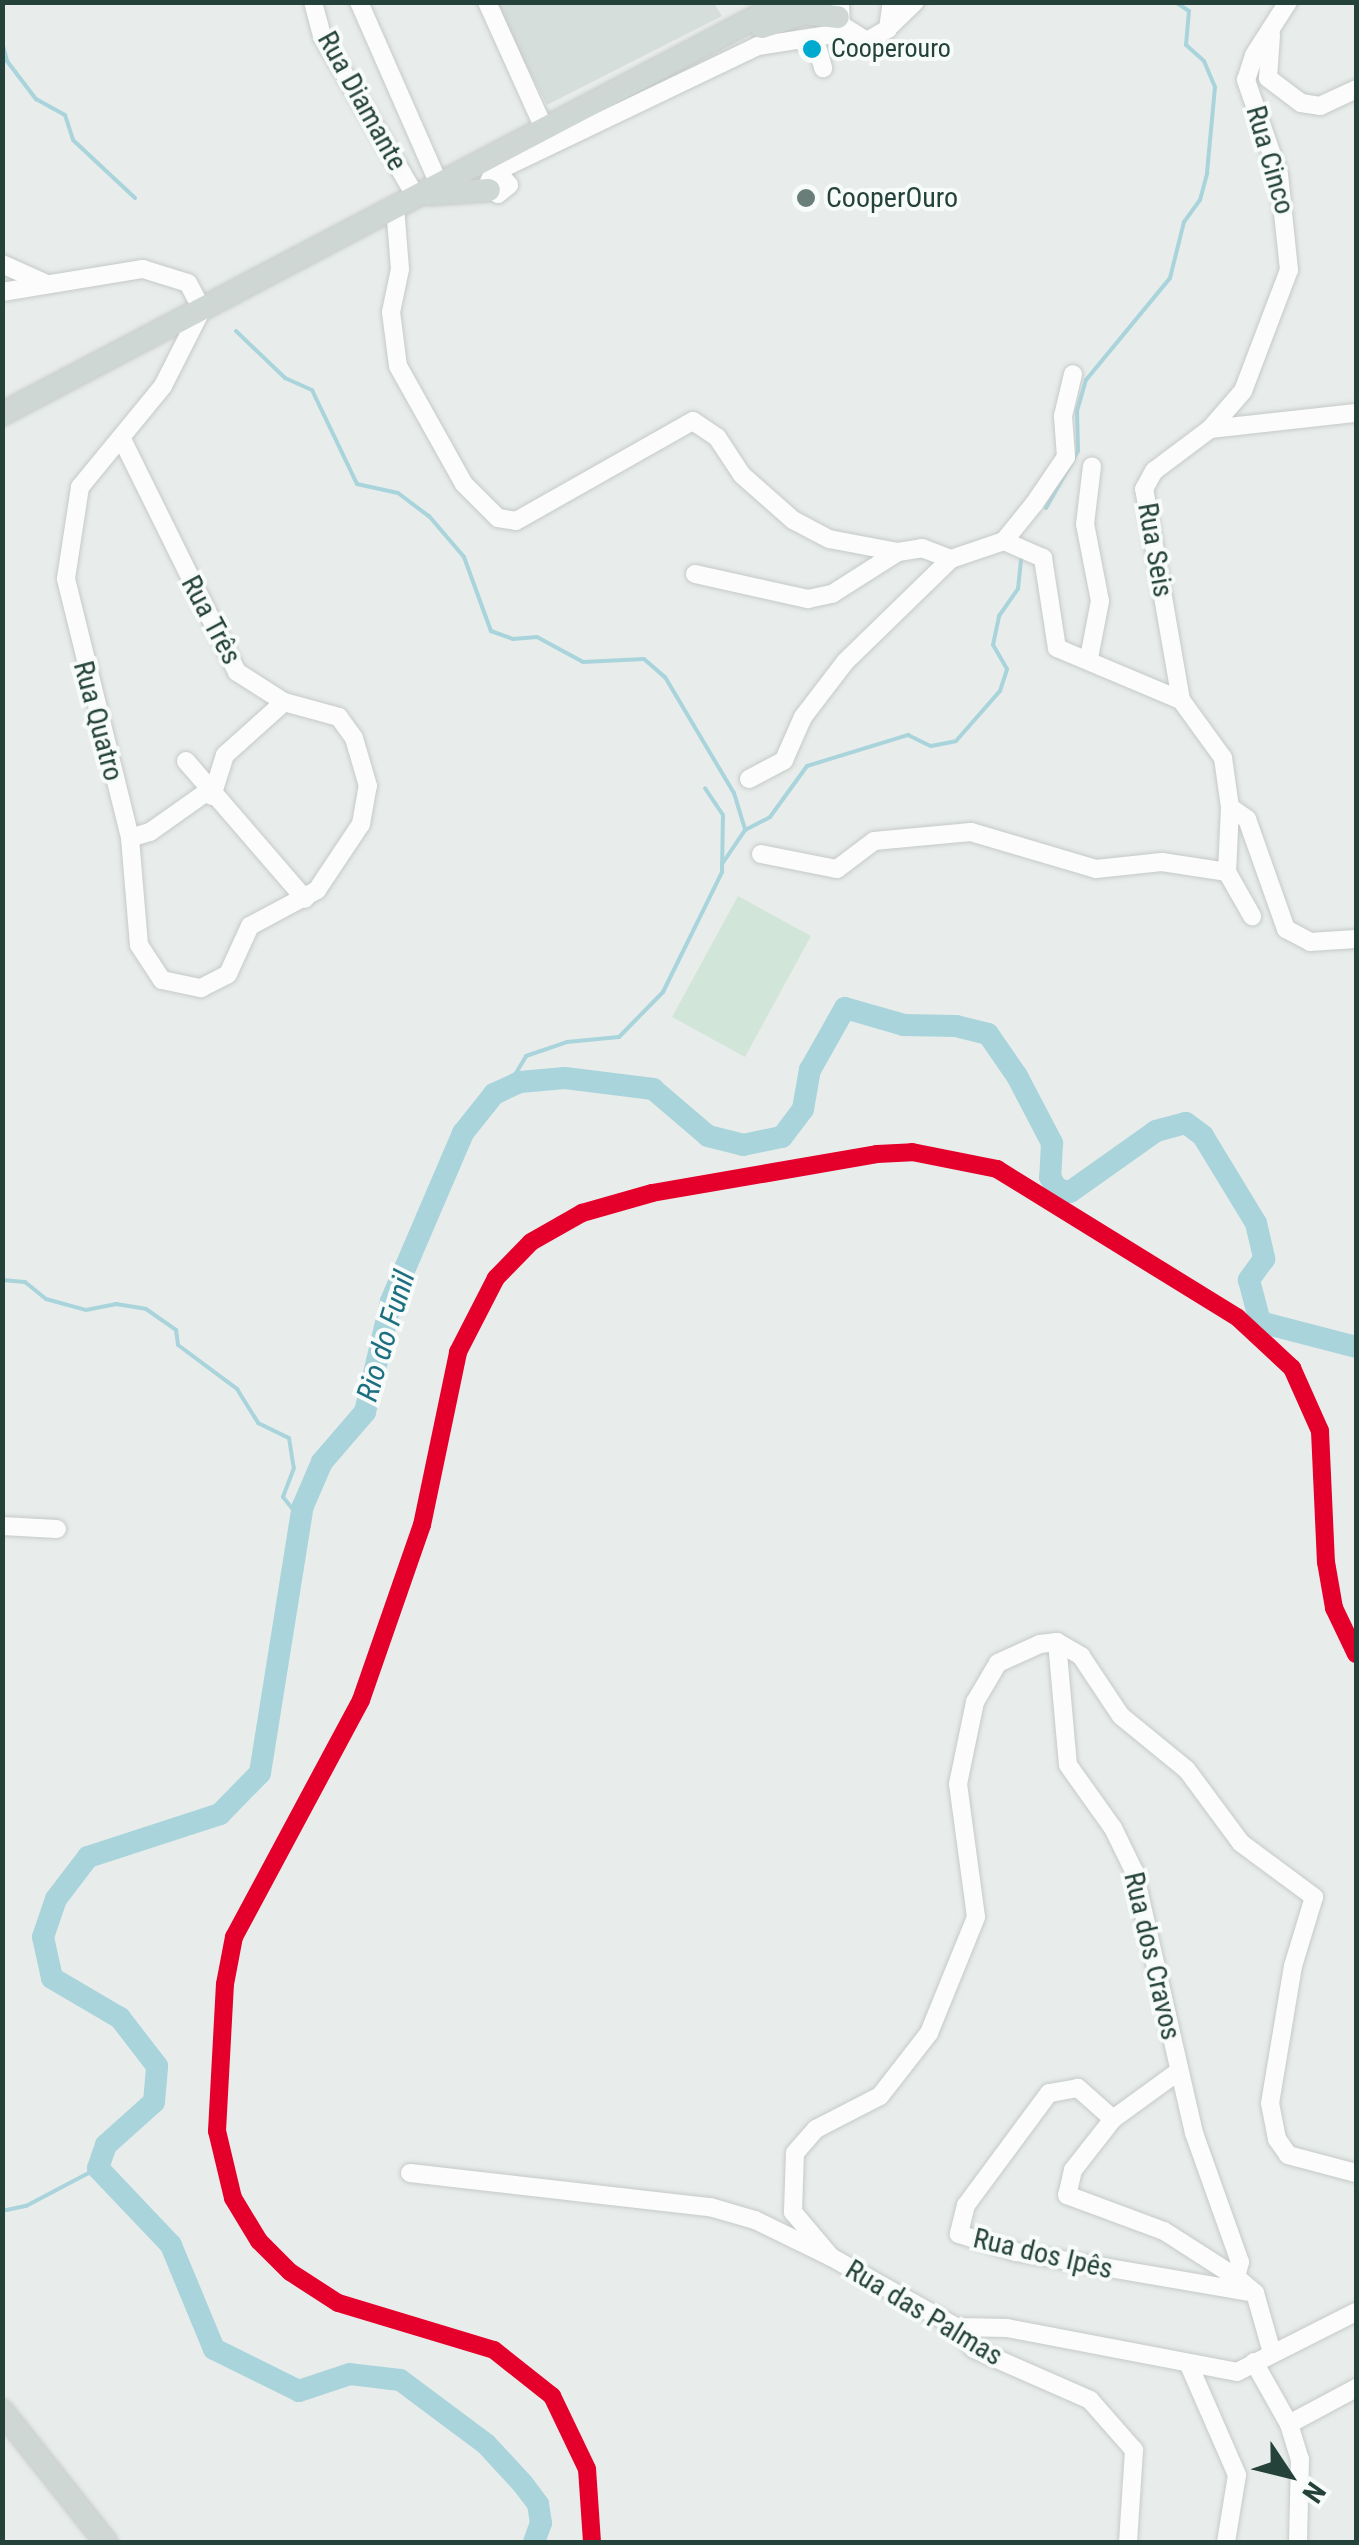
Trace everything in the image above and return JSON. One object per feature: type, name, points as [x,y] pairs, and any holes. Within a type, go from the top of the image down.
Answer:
[{"type":"main road","points":[[2,414],[689,54],[764,10],[816,16]]},
{"type":"main road","points":[[689,54],[816,16]]},
{"type":"main road","points":[[418,195],[498,181]]},
{"type":"main road","points":[[2,2410],[106,2542]]},
{"type":"street","name":"Rua Diamante","points":[[313,2],[330,51],[418,195]]},
{"type":"street","points":[[358,2],[418,195],[391,312],[398,366],[464,484],[498,518],[516,521],[692,421],[717,437],[742,475],[793,520],[829,539],[898,552],[922,548],[951,559]]},
{"type":"street","points":[[487,2],[544,128]]},
{"type":"street","points":[[891,25],[892,2]]},
{"type":"street","points":[[816,16],[867,41],[916,2]]},
{"type":"street","name":"Rua Cinco","points":[[1210,429],[1243,392],[1289,270],[1279,175],[1246,80],[1288,2]]},
{"type":"street","points":[[816,16],[818,50],[824,68]]},
{"type":"street","points":[[498,181],[522,162],[816,16]]},
{"type":"street","points":[[1274,22],[1268,78],[1302,103],[1320,106],[1356,90]]},
{"type":"street","points":[[2,264],[57,286]]},
{"type":"street","points":[[2,292],[143,270],[188,283],[202,309]]},
{"type":"street","name":"Rua Quatro","points":[[202,309],[191,340],[122,439],[98,459],[80,487],[66,579],[130,838],[134,927],[150,966],[167,984],[201,988],[219,981],[250,926],[305,899]]},
{"type":"street","points":[[749,779],[784,760],[803,717],[845,662],[951,559],[1004,542],[1066,457],[1063,416],[1073,374]]},
{"type":"street","points":[[1210,429],[1356,413]]},
{"type":"street","name":"Rua Seis","points":[[1181,700],[1144,489],[1154,471],[1210,429]]},
{"type":"street","name":"Rua Três","points":[[122,439],[222,649],[246,682],[284,702],[339,717],[354,738],[368,786],[360,824],[328,876],[305,899]]},
{"type":"street","points":[[1090,658],[1100,600],[1085,524],[1092,466]]},
{"type":"street","points":[[1004,542],[1043,558],[1057,648],[1090,658],[1181,700],[1223,758],[1230,807],[1228,872],[1252,916]]},
{"type":"street","points":[[694,574],[816,599],[898,552]]},
{"type":"street","points":[[130,838],[150,832],[210,794],[225,755],[284,702]]},
{"type":"street","points":[[186,761],[210,794],[305,899]]},
{"type":"street","points":[[1230,807],[1247,818],[1261,873],[1286,928],[1310,942],[1356,939]]},
{"type":"street","points":[[762,854],[837,869],[874,840],[971,832],[1096,869],[1162,862],[1228,872]]},
{"type":"street","points":[[2,1526],[57,1530]]},
{"type":"street","points":[[831,2258],[794,2212],[795,2154],[816,2128],[880,2096],[928,2033],[976,1917],[958,1784],[975,1702],[1006,1657],[1057,1642],[1081,1656],[1122,1716],[1188,1770],[1241,1843],[1314,1898],[1271,2078],[1277,2139],[1296,2160],[1356,2173]]},
{"type":"street","name":"Rua dos Cravos","points":[[1057,1642],[1068,1764],[1114,1828],[1134,1872],[1208,2183],[1240,2262],[1236,2277]]},
{"type":"street","points":[[1179,2071],[1113,2119],[1074,2170],[1067,2195],[1164,2231],[1236,2277],[1256,2293],[1271,2350]]},
{"type":"street","name":"Rua dos Ipês","points":[[1113,2119],[1078,2088],[1049,2093],[966,2205],[960,2234],[1016,2252],[1256,2293]]},
{"type":"street","name":"Rua das Palmas","points":[[410,2174],[710,2207],[756,2220],[831,2258],[956,2327],[974,2349],[1090,2400],[1134,2450],[1128,2542]]},
{"type":"street","points":[[956,2327],[1006,2328],[1237,2372],[1271,2350],[1356,2312]]},
{"type":"street","points":[[1254,2362],[1289,2424],[1304,2497],[1298,2542]]},
{"type":"street","points":[[1188,2365],[1237,2475],[1226,2542]]},
{"type":"street","points":[[1289,2424],[1356,2388]]},
{"type":"shaded area","points":[[494,3],[714,3],[722,16],[547,105]]},
{"type":"green space","points":[[738,896],[811,936],[745,1057],[672,1017]]},
{"type":"waterway","points":[[1046,508],[1078,451],[1077,411],[1086,380],[1170,278],[1184,222],[1200,200],[1207,173],[1215,87],[1204,61],[1186,45],[1189,11],[1175,2]]},
{"type":"waterway","points":[[2,42],[7,61],[36,99],[65,115],[73,140],[135,198]]},
{"type":"waterway","points":[[236,331],[285,378],[312,390],[357,484],[398,493],[429,516],[464,557],[491,631],[513,639],[537,637],[583,662],[644,659],[665,677],[734,793],[745,830]]},
{"type":"waterway","points":[[722,864],[745,830],[770,817],[807,766],[908,735],[931,746],[956,741],[1000,691],[1007,669],[993,645],[999,616],[1018,589],[1021,559]]},
{"type":"waterway","points":[[507,1088],[526,1056],[567,1042],[619,1037],[663,992],[722,872],[723,815],[705,788]]},
{"type":"waterway","name":"Rio do Funil","points":[[534,2542],[541,2523],[538,2504],[523,2484],[486,2444],[400,2380],[350,2374],[299,2391],[214,2349],[171,2245],[98,2168],[106,2145],[154,2102],[157,2066],[120,2018],[52,1978],[43,1937],[56,1899],[88,1857],[220,1814],[260,1773],[303,1506],[322,1462],[365,1412],[391,1301],[463,1133],[494,1094],[520,1082],[565,1078],[653,1089],[708,1136],[743,1145],[782,1137],[803,1109],[810,1070],[845,1008],[904,1025],[956,1026],[988,1034],[1017,1076],[1052,1143],[1050,1177],[1057,1189],[1070,1192],[1156,1131],[1186,1123],[1203,1136],[1256,1223],[1264,1259],[1249,1280],[1260,1322],[1356,1347]]},
{"type":"waterway","points":[[2,1280],[25,1282],[46,1299],[86,1310],[116,1304],[146,1309],[176,1330],[178,1345],[237,1389],[258,1423],[289,1438],[294,1468],[283,1497],[299,1517]]},
{"type":"waterway","points":[[2,2211],[26,2206],[98,2168]]},
{"type":"transit line","points":[[592,2542],[587,2469],[552,2396],[494,2350],[338,2303],[290,2272],[259,2241],[233,2198],[217,2131],[225,1984],[234,1937],[361,1700],[422,1525],[458,1352],[496,1278],[531,1242],[582,1213],[652,1193],[877,1154],[912,1152],[997,1169],[1238,1318],[1292,1368],[1320,1431],[1326,1562],[1334,1608],[1356,1654]]},
{"type":"place","name":"Cooperouro","points":[[812,49]]},
{"type":"place","name":"CooperOuro","points":[[806,198]]}]
